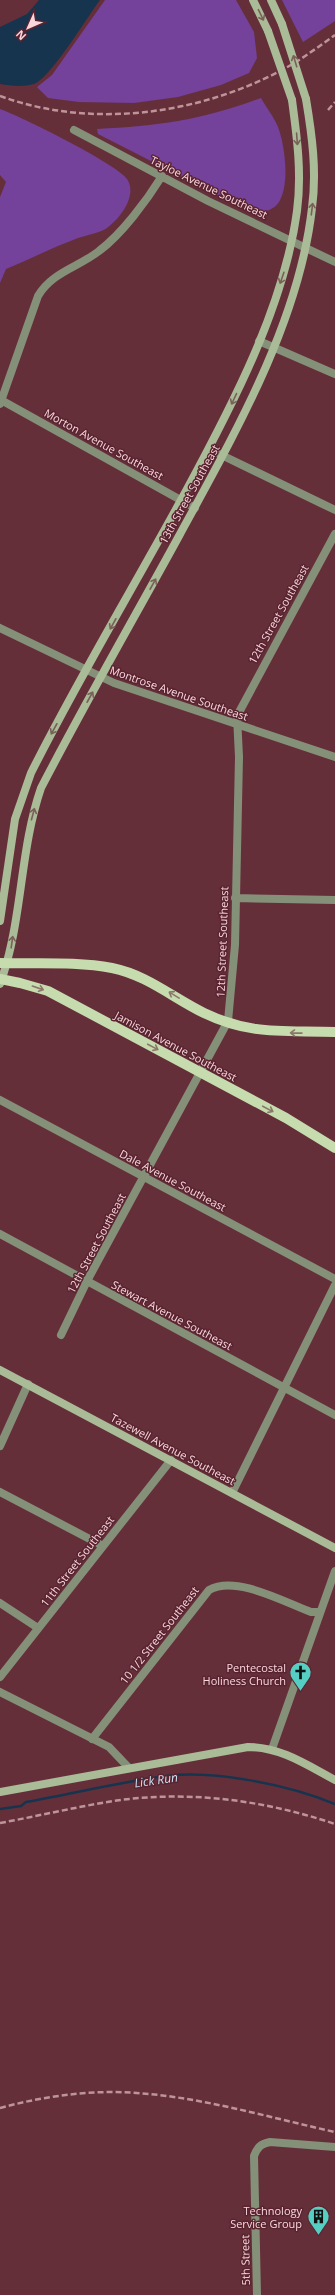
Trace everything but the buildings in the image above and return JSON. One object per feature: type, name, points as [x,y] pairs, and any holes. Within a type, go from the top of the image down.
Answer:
[{"type":"main road","name":"13th Street Southeast","points":[[0,921],[9,852],[20,800],[42,752],[209,449],[236,397],[259,341],[284,272],[292,240],[299,184],[296,127],[292,100],[268,31],[253,0]]},
{"type":"main road","name":"13th Street Southeast","points":[[1,981],[33,813],[41,788],[100,677],[223,456],[255,390],[273,347],[299,274],[306,247],[314,183],[314,152],[306,98],[282,24],[271,0]]},
{"type":"main road","points":[[4,963],[112,968],[148,981],[205,1013],[243,1027],[266,1032],[335,1032]]},
{"type":"main road","name":"Jamison Avenue Southeast","points":[[1,981],[35,986],[48,991],[286,1118],[335,1148]]},
{"type":"main road","name":"Tazewell Avenue Southeast","points":[[0,1370],[335,1548]]},
{"type":"main road","points":[[0,1792],[248,1747],[272,1749],[289,1755],[335,1780]]},
{"type":"street","name":"Tayloe Avenue Southeast","points":[[74,130],[208,201],[292,240],[335,262]]},
{"type":"street","points":[[1,402],[42,288],[56,276],[99,252],[107,245],[138,209],[162,176]]},
{"type":"street","points":[[259,341],[335,374]]},
{"type":"street","name":"Morton Avenue Southeast","points":[[1,402],[195,508]]},
{"type":"street","points":[[209,449],[335,510]]},
{"type":"street","name":"12th Street Southeast","points":[[61,1335],[87,1281],[228,1021],[234,971],[238,712],[335,534]]},
{"type":"street","name":"Montrose Avenue Southeast","points":[[0,628],[100,677],[335,757]]},
{"type":"street","points":[[235,898],[335,900]]},
{"type":"street","name":"Dale Avenue Southeast","points":[[0,1100],[335,1279]]},
{"type":"street","name":"Stewart Avenue Southeast","points":[[0,1234],[335,1415]]},
{"type":"street","points":[[232,1493],[335,1285]]},
{"type":"street","points":[[0,1446],[28,1384]]},
{"type":"street","name":"11th Street Southeast","points":[[0,1677],[171,1460]]},
{"type":"street","points":[[0,1492],[102,1546]]},
{"type":"street","points":[[272,1749],[335,1571]]},
{"type":"street","name":"10 1/2 Street Southeast","points":[[92,1739],[209,1590],[222,1584],[232,1585],[263,1594],[311,1612],[320,1612]]},
{"type":"street","points":[[0,1603],[38,1628]]},
{"type":"street","points":[[0,1692],[92,1739],[118,1755],[129,1768]]},
{"type":"street","name":"5th Street","points":[[257,2295],[254,2177],[254,2156],[256,2150],[264,2143],[297,2143],[335,2147]]},
{"type":"shaded area","points":[[105,0],[236,0],[254,32],[257,58],[249,73],[221,85],[178,97],[134,103],[79,102],[48,98],[37,87],[52,75]]},
{"type":"shaded area","points":[[282,0],[335,0],[335,21],[303,42]]},
{"type":"shaded area","points":[[261,98],[281,135],[285,176],[282,195],[277,205],[268,210],[255,214],[98,134],[97,129],[161,124],[200,117],[240,106]]},
{"type":"shaded area","points":[[0,109],[46,130],[106,163],[127,179],[130,185],[130,192],[129,199],[122,213],[107,228],[97,233],[78,238],[6,269],[0,283],[0,197],[6,182],[0,175]]},
{"type":"water","points":[[39,0],[100,0],[59,59],[41,80],[26,86],[0,84],[0,27],[27,14]]},
{"type":"waterway","name":"Lick Run","points":[[0,1809],[21,1806],[26,1802],[131,1781],[186,1775],[229,1777],[274,1785],[317,1797],[335,1804]]},
{"type":"railway","points":[[0,96],[35,106],[70,112],[107,114],[143,112],[179,107],[215,98],[282,70],[335,35]]},
{"type":"railway","points":[[328,110],[335,102]]},
{"type":"railway","points":[[0,1823],[113,1801],[141,1798],[197,1797],[253,1803],[335,1824]]},
{"type":"railway","points":[[0,2108],[28,2101],[71,2094],[99,2092],[142,2093],[170,2096],[225,2106],[335,2132]]},
{"type":"place","name":"Pentecostal Holiness Church","points":[[301,1692]]},
{"type":"place","name":"Technology Service Group","points":[[318,2236]]}]
